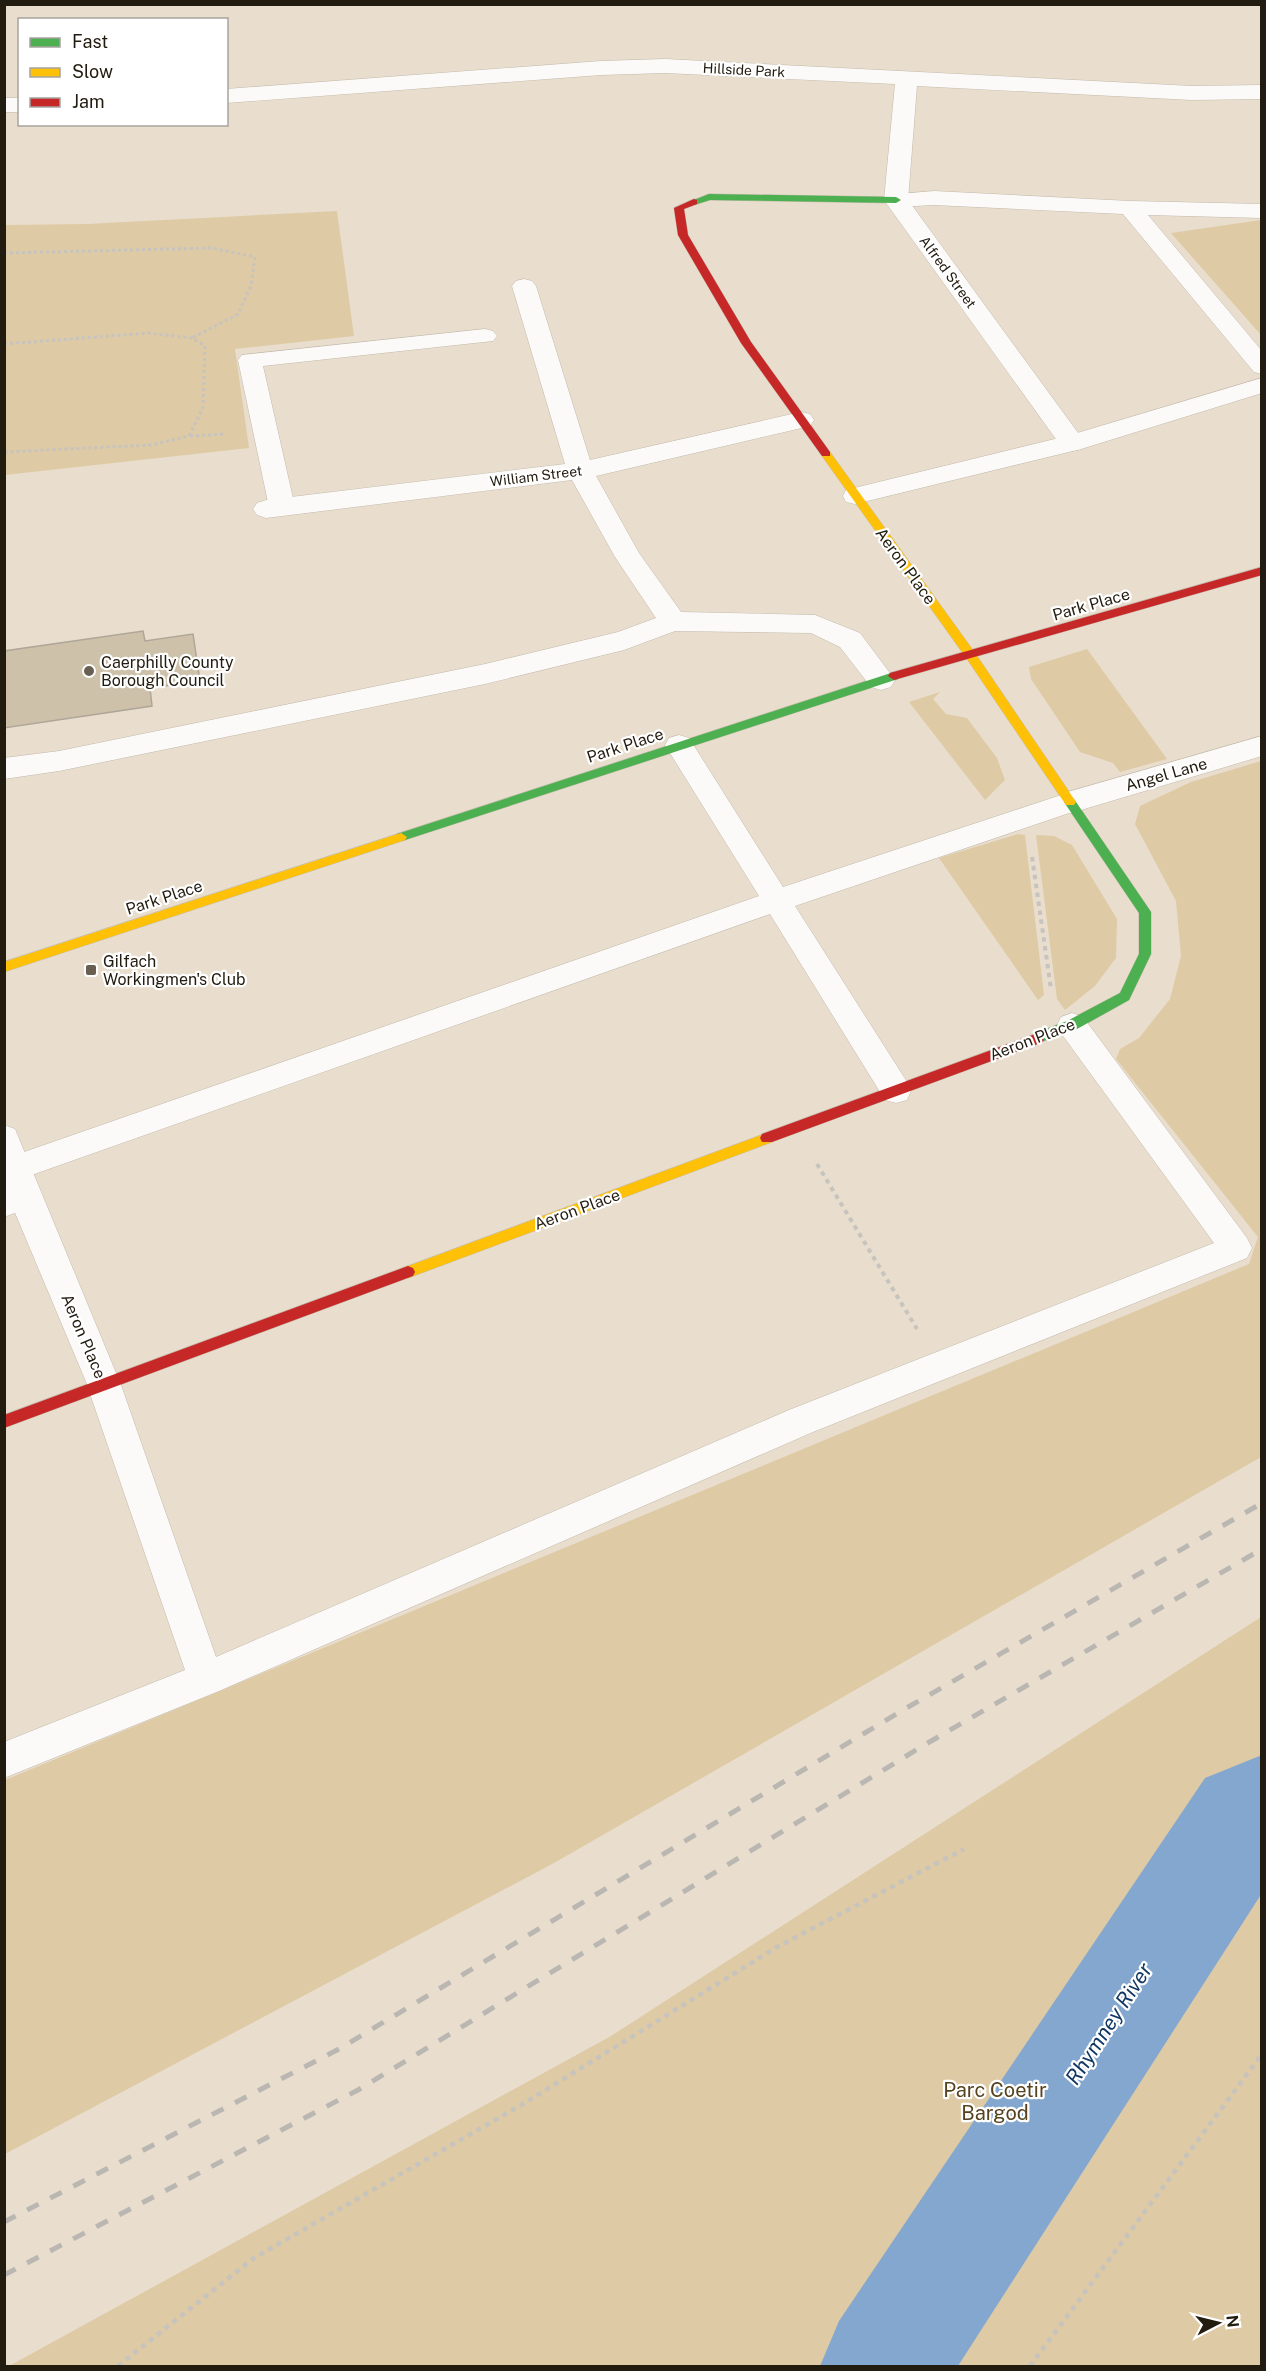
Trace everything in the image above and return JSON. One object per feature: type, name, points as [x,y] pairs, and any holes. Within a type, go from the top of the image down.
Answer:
[{"type":"street","name":"Hillside Park","points":[[228,96],[665,66],[1192,93],[1262,92]]},
{"type":"street","points":[[896,200],[907,78]]},
{"type":"street","name":"Aeron Place","points":[[12,1177],[104,1385],[1064,1028],[1125,996],[1145,954],[1145,912],[971,656],[746,343],[684,235],[679,208],[709,198],[896,200]]},
{"type":"street","name":"Alfred Street","points":[[896,200],[1072,443]]},
{"type":"street","points":[[524,286],[579,471],[628,557],[673,622]]},
{"type":"street","name":"William Street","points":[[274,508],[579,471],[801,420]]},
{"type":"street","name":"Park Place","points":[[4,967],[881,680],[1262,571]]},
{"type":"street","points":[[4,769],[59,761],[485,674],[624,640],[673,622],[815,624],[850,640],[881,680]]},
{"type":"street","name":"Angel Lane","points":[[1071,802],[1262,746]]},
{"type":"street","points":[[4,1422],[104,1385]]},
{"type":"lane","points":[[896,200],[934,198],[1130,208],[1262,211]]},
{"type":"lane","points":[[1130,208],[1262,367]]},
{"type":"lane","points":[[274,508],[250,360],[485,336]]},
{"type":"lane","points":[[855,496],[1072,443],[1262,385]]},
{"type":"lane","points":[[679,745],[896,1091]]},
{"type":"lane","points":[[12,1177],[776,901],[1071,802]]},
{"type":"lane","points":[[4,1760],[206,1679],[801,1421],[1236,1248],[1064,1028]]},
{"type":"lane","points":[[104,1385],[206,1679]]},
{"type":"path","points":[[4,253],[212,248],[255,257],[251,286],[238,314],[192,338]]},
{"type":"path","points":[[4,344],[148,333],[192,338],[205,346],[203,408],[189,436],[151,445],[4,452]]},
{"type":"path","points":[[1026,817],[1064,1028]]},
{"type":"path","points":[[823,1174],[939,1366]]},
{"type":"path","points":[[118,2367],[254,2258],[523,2104],[777,1947],[964,1849]]},
{"type":"path","points":[[1030,2367],[1262,2054]]},
{"type":"green space","points":[[337,211],[354,336],[235,349],[249,448],[5,475],[5,225],[87,224]]},
{"type":"green space","points":[[1262,220],[1261,335],[1171,233]]},
{"type":"green space","points":[[1087,649],[1167,759],[1120,772],[1113,763],[1080,752],[1031,679],[1029,667]]},
{"type":"green space","points":[[940,692],[933,699],[946,714],[967,718],[997,758],[1005,780],[985,800],[909,702]]},
{"type":"green space","points":[[1261,761],[1261,1457],[554,1863],[5,2154],[5,1780],[1249,1264],[1258,1237],[1116,1059],[1120,1049],[1139,1038],[1170,999],[1181,956],[1176,901],[1135,824],[1140,806],[1191,782]]},
{"type":"green space","points":[[1018,834],[1025,835],[1044,995],[1038,1000],[939,858]]},
{"type":"green space","points":[[1036,835],[1054,836],[1072,845],[1117,919],[1116,958],[1095,986],[1065,1010],[1057,999]]},
{"type":"green space","name":"Parc Coetir Bargod","points":[[1261,1617],[1261,2366],[9,2366],[611,2036]]},
{"type":"building","points":[[143,631],[145,641],[193,634],[200,681],[150,688],[152,706],[4,728],[4,651]]},
{"type":"waterway","name":"Rhymney River","points":[[884,2366],[1245,1817],[1262,1810]]},
{"type":"railway","points":[[4,2222],[339,2049],[903,1710],[1262,1503]]},
{"type":"railway","points":[[4,2275],[358,2090],[926,1744],[1262,1549]]},
{"type":"traffic: fast","points":[[694,202],[709,197],[896,200]]},
{"type":"traffic: fast","points":[[401,837],[894,676]]},
{"type":"traffic: fast","points":[[1038,1038],[1072,1025],[1125,996],[1145,954],[1145,912],[1070,802]]},
{"type":"traffic: slow","points":[[826,454],[971,656],[1070,802]]},
{"type":"traffic: slow","points":[[4,967],[401,837]]},
{"type":"traffic: slow","points":[[408,1272],[767,1138]]},
{"type":"traffic: jam","points":[[694,202],[679,208],[683,235],[746,343],[826,454]]},
{"type":"traffic: jam","points":[[894,676],[1262,571]]},
{"type":"traffic: jam","points":[[767,1138],[1038,1038]]},
{"type":"traffic: jam","points":[[4,1422],[408,1272]]},
{"type":"place","name":"Caerphilly County Borough Council","points":[[89,671]]},
{"type":"place","name":"Gilfach Workingmen's Club","points":[[91,970]]}]
